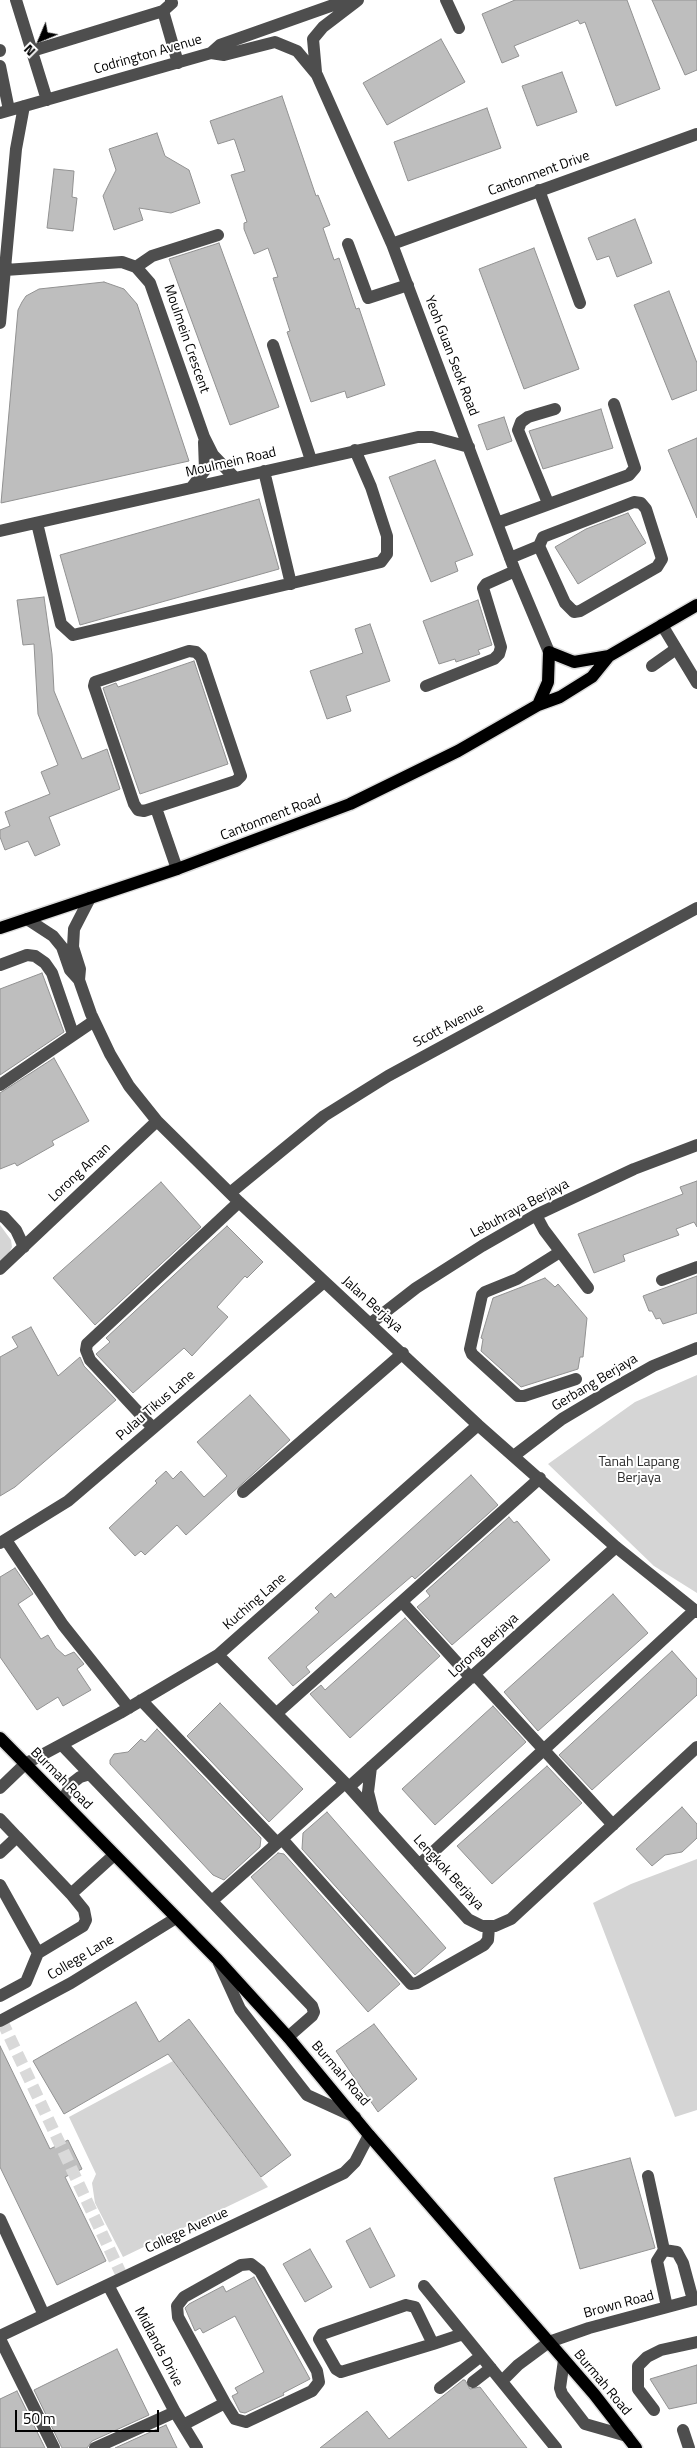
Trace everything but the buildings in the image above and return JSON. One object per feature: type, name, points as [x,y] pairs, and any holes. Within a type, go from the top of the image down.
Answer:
[{"type":"main road","name":"Cantonment Road","points":[[549,652],[574,662],[609,656],[697,605]]},
{"type":"main road","points":[[538,705],[548,682],[549,652]]},
{"type":"main road","name":"Cantonment Road","points":[[0,928],[177,869],[350,804],[458,751],[538,705],[560,697],[592,677],[609,656]]},
{"type":"main road","name":"Burmah Road","points":[[0,1738],[218,1960],[288,2037],[369,2134],[549,2342],[636,2448]]},
{"type":"street","points":[[16,0],[47,100]]},
{"type":"street","points":[[32,51],[163,11],[172,3],[171,0]]},
{"type":"street","name":"Codrington Avenue","points":[[5,111],[211,53],[220,45],[335,2],[357,0]]},
{"type":"street","name":"Yeoh Guan Seok Road","points":[[317,75],[313,39],[323,27],[357,0]]},
{"type":"street","points":[[446,0],[460,28]]},
{"type":"street","points":[[163,11],[178,63]]},
{"type":"street","name":"Yeoh Guan Seok Road","points":[[211,53],[224,55],[275,42],[297,51],[317,75],[392,244],[515,571],[549,652]]},
{"type":"street","points":[[0,66],[5,111]]},
{"type":"street","points":[[0,323],[16,149],[24,106]]},
{"type":"street","name":"Cantonment Drive","points":[[392,244],[697,134]]},
{"type":"street","points":[[539,190],[580,303]]},
{"type":"street","points":[[3,276],[122,262],[136,266],[152,256],[218,235]]},
{"type":"street","points":[[348,244],[368,298],[408,285]]},
{"type":"street","name":"Moulmein Crescent","points":[[136,266],[150,283],[204,437],[213,455],[236,478]]},
{"type":"street","points":[[273,345],[311,460]]},
{"type":"street","points":[[497,523],[629,475],[635,468],[614,404]]},
{"type":"street","points":[[548,504],[518,430],[521,422],[528,417],[555,409]]},
{"type":"street","name":"Moulmein Crescent","points":[[191,488],[206,470],[204,437]]},
{"type":"street","name":"Moulmein Road","points":[[0,531],[418,437],[432,437],[469,447]]},
{"type":"street","points":[[36,523],[61,624],[73,635],[381,562],[387,554],[384,528],[371,487],[355,450]]},
{"type":"street","points":[[264,471],[291,584]]},
{"type":"street","points":[[510,558],[539,546],[543,537],[634,502],[641,503],[646,509],[662,559],[657,567],[580,611],[574,612],[565,603],[539,546]]},
{"type":"street","points":[[426,686],[494,659],[499,654],[502,647],[483,588],[486,584],[515,571]]},
{"type":"street","points":[[662,625],[697,683]]},
{"type":"street","points":[[652,666],[676,649]]},
{"type":"street","points":[[189,651],[196,652],[201,657],[240,776],[236,781],[156,808],[144,811],[138,810],[134,804],[94,686],[95,682],[189,651]]},
{"type":"street","points":[[156,808],[177,869]]},
{"type":"street","name":"Jalan Berjaya","points":[[78,980],[80,969],[73,946],[74,929],[90,898]]},
{"type":"street","name":"Scott Avenue","points":[[153,1428],[90,1360],[86,1350],[87,1344],[234,1197],[324,1116],[388,1076],[697,908]]},
{"type":"street","name":"Jalan Berjaya","points":[[27,919],[53,936],[62,947],[70,970],[78,980],[94,1021],[110,1054],[129,1086],[157,1121],[234,1197],[478,1425],[515,1455],[616,1547],[696,1611]]},
{"type":"street","points":[[0,965],[27,955],[35,956],[45,963],[52,973],[73,1034]]},
{"type":"street","points":[[0,1085],[94,1021]]},
{"type":"street","name":"Lorong Aman","points":[[0,1269],[157,1121]]},
{"type":"street","name":"Lebuhraya Berjaya","points":[[371,1323],[416,1288],[482,1246],[536,1216],[634,1169],[697,1145]]},
{"type":"street","points":[[0,1216],[4,1217],[16,1230],[24,1246]]},
{"type":"street","points":[[536,1216],[560,1252],[588,1288]]},
{"type":"street","points":[[560,1252],[518,1279],[485,1292],[482,1295],[470,1350],[472,1354],[518,1396],[524,1396],[576,1379]]},
{"type":"street","points":[[662,1280],[697,1267]]},
{"type":"street","name":"Pulau Tikus Lane","points":[[3,1542],[68,1501],[324,1282]]},
{"type":"street","name":"Gerbang Berjaya","points":[[515,1455],[562,1419],[593,1400],[653,1366],[697,1348]]},
{"type":"street","points":[[243,1492],[403,1353]]},
{"type":"street","name":"Kuching Lane","points":[[0,1788],[25,1764],[129,1708],[218,1655],[478,1425]]},
{"type":"street","points":[[277,1713],[540,1478]]},
{"type":"street","points":[[3,1542],[63,1625],[129,1708]]},
{"type":"street","name":"Lorong Berjaya","points":[[213,1900],[280,1841],[371,1767],[616,1547]]},
{"type":"street","points":[[402,1602],[614,1825]]},
{"type":"street","points":[[419,1865],[696,1611]]},
{"type":"street","name":"Lengkok Berjaya","points":[[218,1655],[347,1785],[468,1919],[482,1926],[495,1926],[511,1918],[697,1748]]},
{"type":"street","points":[[141,1700],[280,1841],[411,1984],[417,1983],[484,1945],[488,1940],[489,1927]]},
{"type":"street","points":[[62,1744],[213,1900],[312,2006],[314,2012],[312,2016],[288,2037]]},
{"type":"street","points":[[371,1767],[368,1792],[373,1814]]},
{"type":"street","points":[[63,1801],[71,1784],[80,1777],[90,1774]]},
{"type":"street","points":[[0,1820],[71,1894],[84,1910],[86,1920],[83,1926],[38,1953],[26,1982],[0,1996]]},
{"type":"street","points":[[0,1853],[17,1837]]},
{"type":"street","points":[[71,1894],[114,1855]]},
{"type":"street","points":[[0,1885],[38,1953]]},
{"type":"street","name":"College Lane","points":[[0,2022],[71,1983],[176,1918]]},
{"type":"street","points":[[218,1960],[240,2009],[307,2095],[357,2118]]},
{"type":"street","name":"College Avenue","points":[[0,2338],[44,2315],[344,2173],[355,2162],[369,2134]]},
{"type":"street","points":[[648,2176],[664,2250],[657,2261],[668,2307]]},
{"type":"street","points":[[0,2219],[44,2315]]},
{"type":"street","points":[[664,2250],[677,2252],[683,2263],[695,2300]]},
{"type":"street","points":[[251,2264],[260,2271],[289,2321],[317,2371],[318,2382],[312,2391],[246,2422],[235,2419],[225,2403],[178,2317],[177,2306],[184,2297],[241,2266],[251,2264]]},
{"type":"street","name":"Midlands Drive","points":[[108,2285],[175,2412],[197,2448]]},
{"type":"street","points":[[424,2286],[556,2448]]},
{"type":"street","name":"Brown Road","points":[[502,2381],[518,2365],[549,2342],[589,2328],[695,2300]]},
{"type":"street","points":[[433,2344],[415,2307],[406,2305],[322,2334],[319,2339],[336,2369],[341,2372],[433,2344],[463,2334]]},
{"type":"street","points":[[0,2338],[54,2448]]},
{"type":"street","points":[[654,2410],[638,2389],[638,2366],[647,2357],[661,2350],[697,2342]]},
{"type":"street","points":[[440,2388],[481,2356]]},
{"type":"street","points":[[564,2360],[560,2388],[562,2394],[585,2424],[627,2436]]},
{"type":"street","points":[[473,2382],[491,2368]]},
{"type":"street","points":[[183,2425],[225,2403]]},
{"type":"street","points":[[95,2448],[175,2412]]},
{"type":"street","points":[[683,2430],[689,2448]]},
{"type":"green space","points":[[0,1225],[11,1240],[12,1247],[9,1253],[0,1261]]},
{"type":"green space","name":"Tanah Lapang Berjaya","points":[[697,1375],[697,1593],[654,1566],[548,1464],[635,1402]]},
{"type":"green space","points":[[697,1859],[697,2110],[675,2117],[593,1903],[631,1884]]},
{"type":"green space","points":[[173,2061],[268,2187],[123,2257],[95,2203],[92,2183],[96,2174],[69,2117]]},
{"type":"tunnel","points":[[2,2021],[123,2278]]}]
